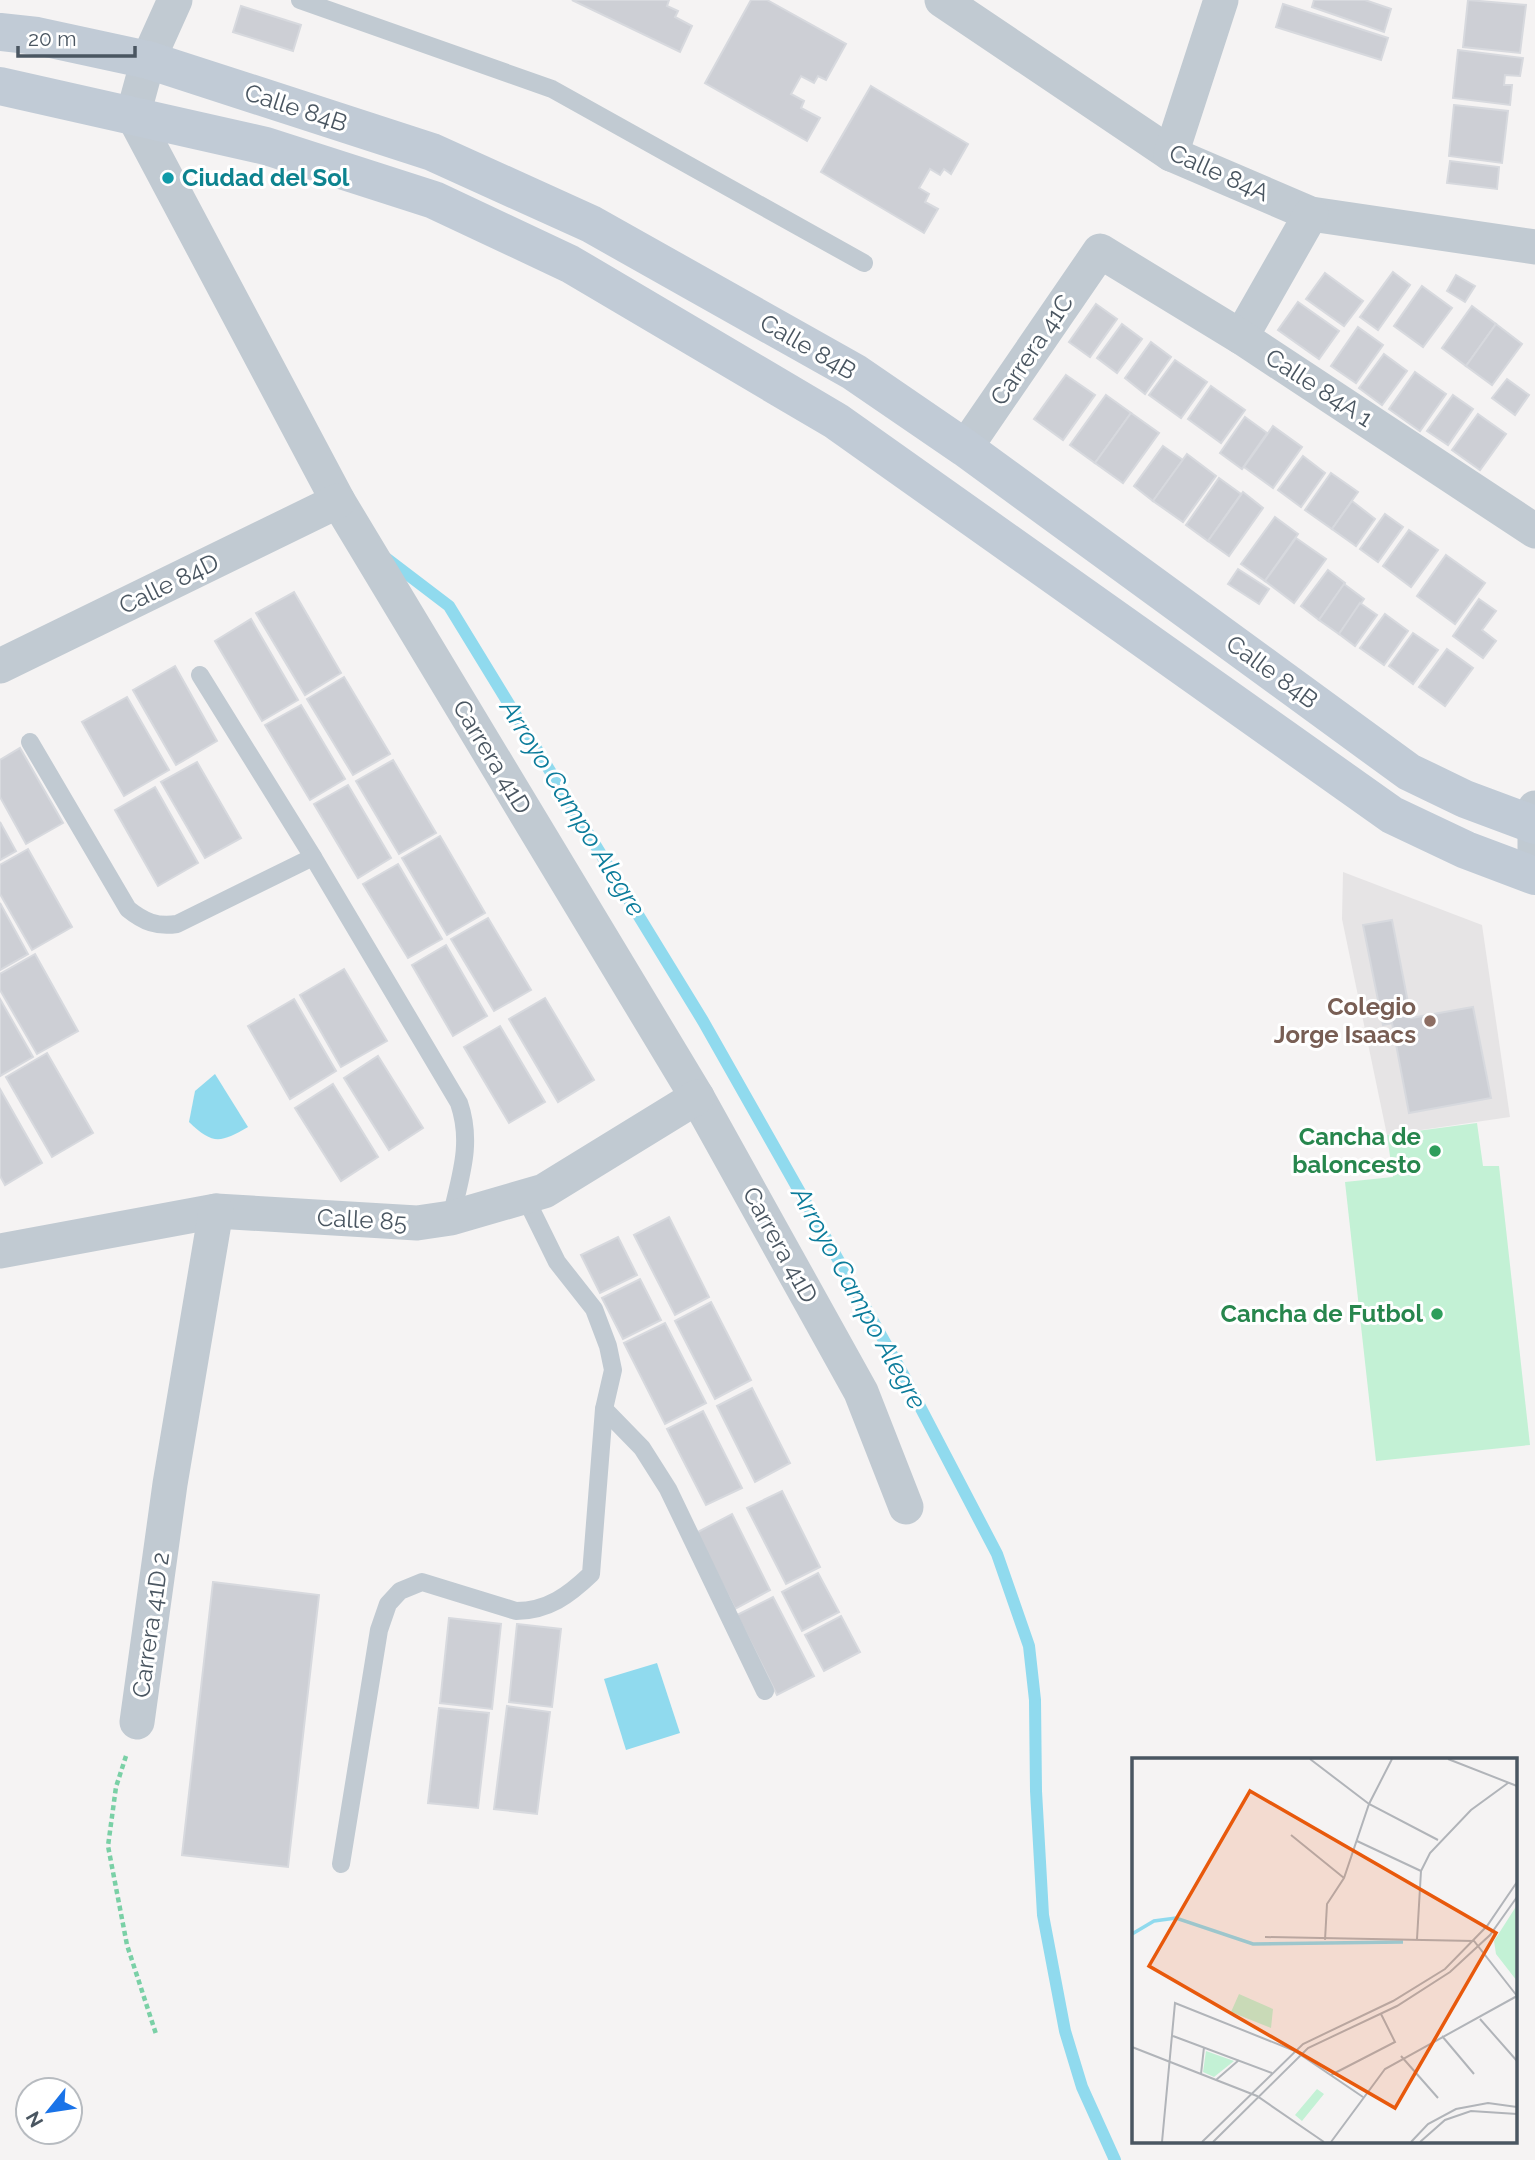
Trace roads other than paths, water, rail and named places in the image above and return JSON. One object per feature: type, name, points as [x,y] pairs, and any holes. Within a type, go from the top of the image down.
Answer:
[{"type":"street","points":[[133,115],[148,60],[175,0]]},
{"type":"street","name":"Calle 84A","points":[[942,0],[1171,154],[1311,214],[1535,247]]},
{"type":"street","points":[[1171,154],[1221,0]]},
{"type":"street","name":"Calle 84B","points":[[0,32],[37,36],[148,60],[432,152],[591,224],[854,372],[965,448],[1409,772],[1535,828]]},
{"type":"street","name":"Calle 84B","points":[[0,86],[266,146],[434,200],[570,264],[836,421],[1392,815],[1466,850],[1535,876]]},
{"type":"street","name":"Carrera 41D","points":[[133,115],[338,501],[697,1097],[861,1392],[906,1507]]},
{"type":"street","points":[[1241,337],[1311,214]]},
{"type":"street","name":"Carrera 41C","points":[[965,448],[1100,251]]},
{"type":"street","name":"Calle 84A 1","points":[[1100,251],[1241,337],[1535,531]]},
{"type":"street","name":"Calle 84D","points":[[0,666],[338,501]]},
{"type":"street","name":"Calle 85","points":[[0,1251],[216,1211],[416,1223],[452,1218],[544,1191],[697,1097]]},
{"type":"street","name":"Carrera 41D 2","points":[[137,1722],[170,1484],[216,1211]]},
{"type":"lane","points":[[300,0],[552,89],[863,263]]},
{"type":"lane","points":[[200,675],[313,857],[459,1103],[467,1141],[452,1218]]},
{"type":"lane","points":[[30,742],[128,909],[153,925],[177,924],[313,857]]},
{"type":"lane","points":[[341,1864],[379,1630],[388,1604],[400,1591],[422,1582],[516,1611],[530,1611],[569,1595],[591,1574],[604,1409],[613,1370],[608,1346],[594,1309],[557,1262],[525,1197]]},
{"type":"lane","points":[[604,1409],[642,1448],[668,1489],[765,1691]]},
{"type":"water","points":[[215,1074],[248,1127],[223,1139],[204,1135],[189,1122],[195,1091]]},
{"type":"water","points":[[657,1663],[680,1733],[626,1750],[604,1679]]},
{"type":"waterway","name":"Arroyo Campo Alegre","points":[[386,558],[449,606],[703,1021],[904,1376],[997,1554],[1029,1646],[1035,1700],[1036,1791],[1043,1915],[1065,2031],[1082,2087],[1115,2160]]},
{"type":"place","name":"Ciudad del Sol","points":[[168,178]]},
{"type":"place","name":"Colegio Jorge Isaacs","points":[[1430,1021]]},
{"type":"place","name":"Cancha de baloncesto","points":[[1435,1151]]},
{"type":"place","name":"Cancha de Futbol","points":[[1437,1314]]}]
